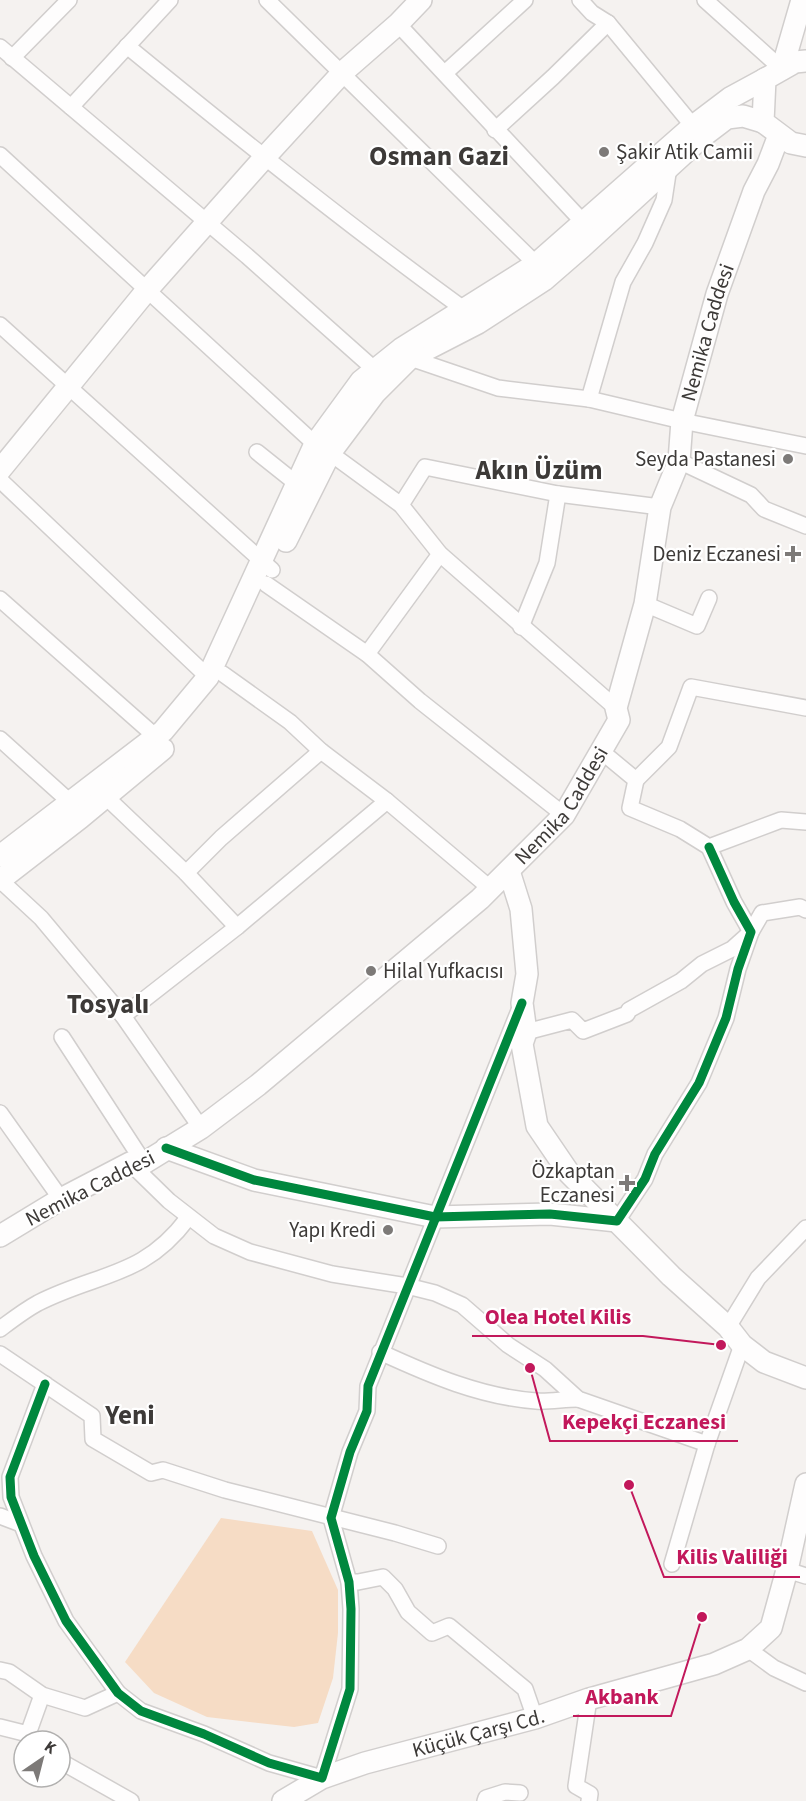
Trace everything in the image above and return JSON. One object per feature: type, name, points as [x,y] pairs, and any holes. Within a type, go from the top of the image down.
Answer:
[{"type":"main road","points":[[0,470],[147,290],[208,224],[264,158],[343,72],[398,24],[420,0]]},
{"type":"main road","name":"Nemika Caddesi","points":[[0,1236],[61,1199],[137,1163],[201,1128],[258,1085],[491,889],[564,815],[619,720],[616,708],[645,604],[660,507],[678,461],[682,421],[717,294],[754,191],[768,164],[771,129],[765,109],[773,74],[802,0]]},
{"type":"main road","points":[[267,572],[297,484],[322,448],[375,393],[381,376],[400,349],[536,264],[693,126],[730,98],[795,62],[806,61]]},
{"type":"main road","points":[[381,376],[410,358],[478,323],[544,280],[727,118],[742,116],[771,129],[791,143],[806,146]]},
{"type":"main road","points":[[0,880],[177,738],[197,713],[267,572],[322,448]]},
{"type":"main road","points":[[0,856],[163,731],[216,676]]},
{"type":"main road","points":[[509,871],[521,909],[527,974],[522,1003],[526,1032],[522,1044],[537,1126],[569,1173],[671,1276],[728,1326],[742,1345],[764,1362],[806,1378]]},
{"type":"main road","points":[[166,1148],[254,1180],[435,1217],[550,1214],[616,1221]]},
{"type":"main road","name":"Küçük Çarşı Cd.","points":[[283,1801],[322,1778],[365,1764],[535,1718],[589,1699],[714,1664],[748,1649],[771,1628],[797,1573],[806,1487]]},
{"type":"street","points":[[12,58],[69,0]]},
{"type":"street","points":[[71,107],[170,0]]},
{"type":"street","points":[[267,0],[343,72],[536,264]]},
{"type":"street","points":[[445,73],[525,0]]},
{"type":"street","points":[[580,0],[592,13],[608,23],[693,126]]},
{"type":"street","points":[[705,0],[773,74]]},
{"type":"street","points":[[495,130],[608,23]]},
{"type":"street","points":[[398,24],[583,222]]},
{"type":"street","points":[[127,46],[264,158],[465,310]]},
{"type":"street","points":[[0,47],[208,224],[381,376]]},
{"type":"street","points":[[0,155],[322,448],[401,505],[440,554],[616,708]]},
{"type":"street","points":[[590,399],[624,282],[664,200],[669,167]]},
{"type":"street","points":[[0,325],[69,386],[267,572],[420,701],[564,815]]},
{"type":"street","points":[[410,358],[498,388],[590,399],[806,447]]},
{"type":"street","points":[[257,452],[297,484]]},
{"type":"street","points":[[678,461],[751,495],[764,509],[806,526]]},
{"type":"street","points":[[401,505],[425,467],[558,494],[660,507]]},
{"type":"street","points":[[0,480],[216,676],[290,722],[321,752],[387,801],[491,889]]},
{"type":"street","points":[[521,627],[547,563],[558,494]]},
{"type":"street","points":[[367,654],[440,554]]},
{"type":"street","points":[[645,604],[697,626],[709,598]]},
{"type":"street","points":[[0,599],[155,736]]},
{"type":"street","points":[[751,932],[709,847],[680,829],[630,808],[636,780],[669,747],[691,687],[806,708]]},
{"type":"street","points":[[0,739],[70,802]]},
{"type":"street","points":[[601,751],[636,780]]},
{"type":"street","points":[[186,873],[221,838],[321,752]]},
{"type":"street","points":[[105,796],[186,873],[237,927]]},
{"type":"street","points":[[123,1016],[237,927],[387,801]]},
{"type":"street","points":[[709,847],[781,820],[806,822]]},
{"type":"street","points":[[0,880],[41,918],[123,1016],[201,1128]]},
{"type":"street","points":[[616,1221],[645,1179],[655,1154],[699,1083],[729,1011],[738,969],[751,932],[762,913],[800,907],[806,910]]},
{"type":"street","points":[[526,1032],[572,1020],[583,1031],[627,1014],[629,1010],[681,981],[702,964],[732,950],[751,932]]},
{"type":"street","points":[[45,1384],[10,1477],[11,1497],[34,1556],[66,1621],[118,1693],[141,1711],[204,1734],[269,1763],[322,1778],[350,1689],[349,1582],[331,1518],[350,1452],[367,1411],[368,1386],[380,1352],[522,1003]]},
{"type":"street","points":[[62,1037],[137,1163],[188,1218],[214,1236],[250,1252],[332,1274],[435,1293],[462,1305],[508,1345],[544,1369],[578,1399]]},
{"type":"street","points":[[0,1113],[61,1199]]},
{"type":"street","points":[[0,1329],[39,1303],[140,1263],[168,1242],[188,1218]]},
{"type":"street","points":[[728,1326],[758,1278],[806,1228]]},
{"type":"street","points":[[672,1564],[707,1444],[742,1345]]},
{"type":"street","points":[[380,1352],[431,1376],[483,1392],[537,1401],[578,1399],[707,1444]]},
{"type":"street","points":[[0,1354],[92,1416],[93,1439],[151,1473],[163,1470],[225,1491],[395,1533],[438,1546]]},
{"type":"street","points":[[0,1516],[21,1524]]},
{"type":"street","points":[[349,1582],[383,1577],[395,1589],[408,1612],[432,1634],[449,1626],[525,1689],[535,1718]]},
{"type":"street","points":[[748,1649],[774,1668],[806,1683]]},
{"type":"street","points":[[0,1670],[9,1672],[42,1695],[86,1708],[118,1693]]},
{"type":"street","points":[[0,1728],[28,1734],[42,1695]]},
{"type":"street","points":[[589,1699],[576,1786],[590,1794],[589,1801]]},
{"type":"street","points":[[72,1768],[131,1801]]},
{"type":"street","points":[[485,1801],[486,1798],[505,1792],[520,1793]]},
{"type":"shaded area","points":[[221,1518],[312,1531],[338,1590],[338,1633],[333,1678],[318,1723],[294,1727],[207,1717],[154,1693],[125,1662]]},
{"type":"cycle path","points":[[166,1148],[254,1180],[435,1217],[550,1214],[617,1221],[645,1179],[655,1154],[699,1083],[726,1018],[738,969],[751,932],[734,902],[709,847]]},
{"type":"cycle path","points":[[45,1384],[10,1477],[11,1497],[34,1556],[66,1621],[118,1693],[141,1711],[204,1734],[269,1763],[322,1778],[350,1689],[349,1582],[331,1518],[350,1452],[367,1411],[368,1386],[522,1003]]},
{"type":"place","name":"Şakir Atik Camii","points":[[604,152]]},
{"type":"place","name":"Seyda Pastanesi","points":[[788,459]]},
{"type":"place","name":"Deniz Eczanesi","points":[[793,554]]},
{"type":"place","name":"Hilal Yufkacısı","points":[[371,971]]},
{"type":"place","name":"Özkaptan Eczanesi","points":[[627,1183]]},
{"type":"place","name":"Yapı Kredi","points":[[388,1230]]},
{"type":"place","name":"Olea Hotel Kilis","points":[[721,1345]]},
{"type":"place","name":"Kepekçi Eczanesi","points":[[530,1368]]},
{"type":"place","name":"Kilis Valiliği","points":[[629,1485]]},
{"type":"place","name":"Akbank","points":[[702,1617]]},
{"type":"district","name":"Osman Gazi","points":[[439,156]]},
{"type":"district","name":"Akın Üzüm","points":[[539,470]]},
{"type":"district","name":"Tosyalı","points":[[108,1004]]},
{"type":"district","name":"Yeni","points":[[130,1415]]}]
